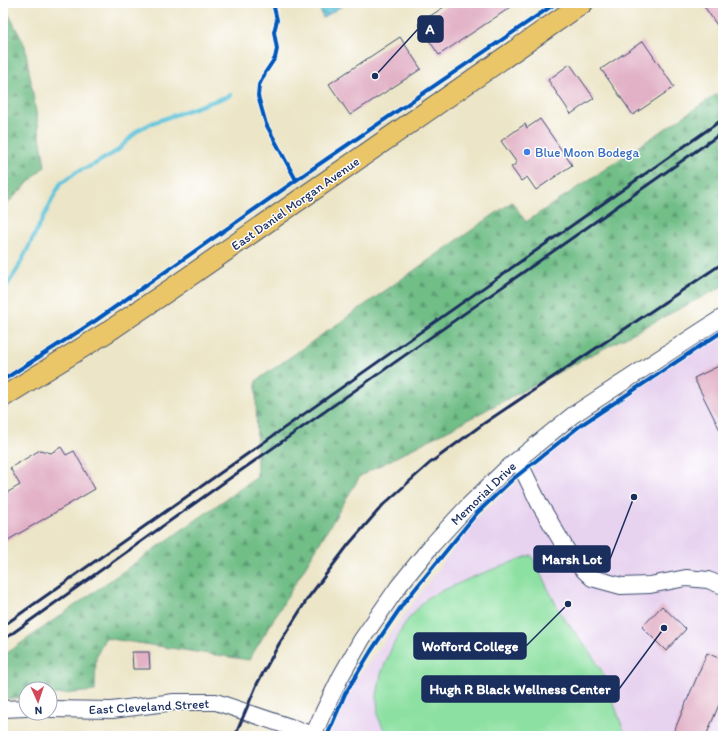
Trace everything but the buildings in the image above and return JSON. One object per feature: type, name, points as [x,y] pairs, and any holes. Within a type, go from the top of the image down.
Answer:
[{"type":"main road","name":"East Daniel Morgan Avenue","points":[[3,397],[109,331],[172,289],[583,3]]},
{"type":"street","name":"Memorial Drive","points":[[315,736],[341,676],[362,639],[398,586],[432,545],[468,506],[505,470],[573,415],[723,317]]},
{"type":"street","points":[[518,460],[540,505],[572,559],[592,578],[621,586],[650,584],[686,578],[708,580],[723,586]]},
{"type":"street","name":"East Cleveland Street","points":[[58,709],[112,710],[174,702],[216,702],[315,736]]},
{"type":"street","points":[[3,709],[18,708]]},
{"type":"shaded area","points":[[723,331],[723,736],[330,736],[348,690],[477,517],[581,425]]},
{"type":"green space","points":[[3,3],[25,46],[45,166],[3,208]]},
{"type":"green space","points":[[723,90],[723,286],[360,476],[249,660],[105,638],[96,657],[95,691],[58,694],[58,681],[18,681],[18,698],[3,699],[3,656],[257,477],[256,381],[512,202],[526,222]]},
{"type":"green space","points":[[531,555],[562,616],[588,649],[602,671],[625,734],[624,736],[387,736],[378,717],[377,696],[381,674],[392,647],[405,623],[428,597],[473,577]]},
{"type":"water","points":[[318,3],[346,3],[323,18]]},
{"type":"waterway","points":[[3,292],[17,270],[60,184],[76,172],[93,165],[117,151],[138,130],[152,123],[231,95]]},
{"type":"railway","points":[[3,626],[723,119]]},
{"type":"railway","points":[[3,640],[233,476],[723,132]]},
{"type":"railway","points":[[235,736],[257,684],[279,644],[308,598],[349,544],[383,505],[430,463],[483,424],[723,263]]},
{"type":"cycle path","points":[[273,3],[277,20],[274,32],[277,49],[275,58],[259,85],[258,96],[266,124],[296,180]]},
{"type":"cycle path","points":[[3,380],[95,321],[315,167],[556,3]]},
{"type":"cycle path","points":[[327,736],[345,694],[371,651],[403,604],[477,513],[513,479],[581,425],[723,331]]},
{"type":"place","name":"A","points":[[375,76]]},
{"type":"place","name":"Blue Moon Bodega","points":[[527,152]]},
{"type":"place","name":"Marsh Lot","points":[[634,497]]},
{"type":"place","name":"Wofford College","points":[[568,604]]},
{"type":"place","name":"Hugh R Black Wellness Center","points":[[664,628]]}]
